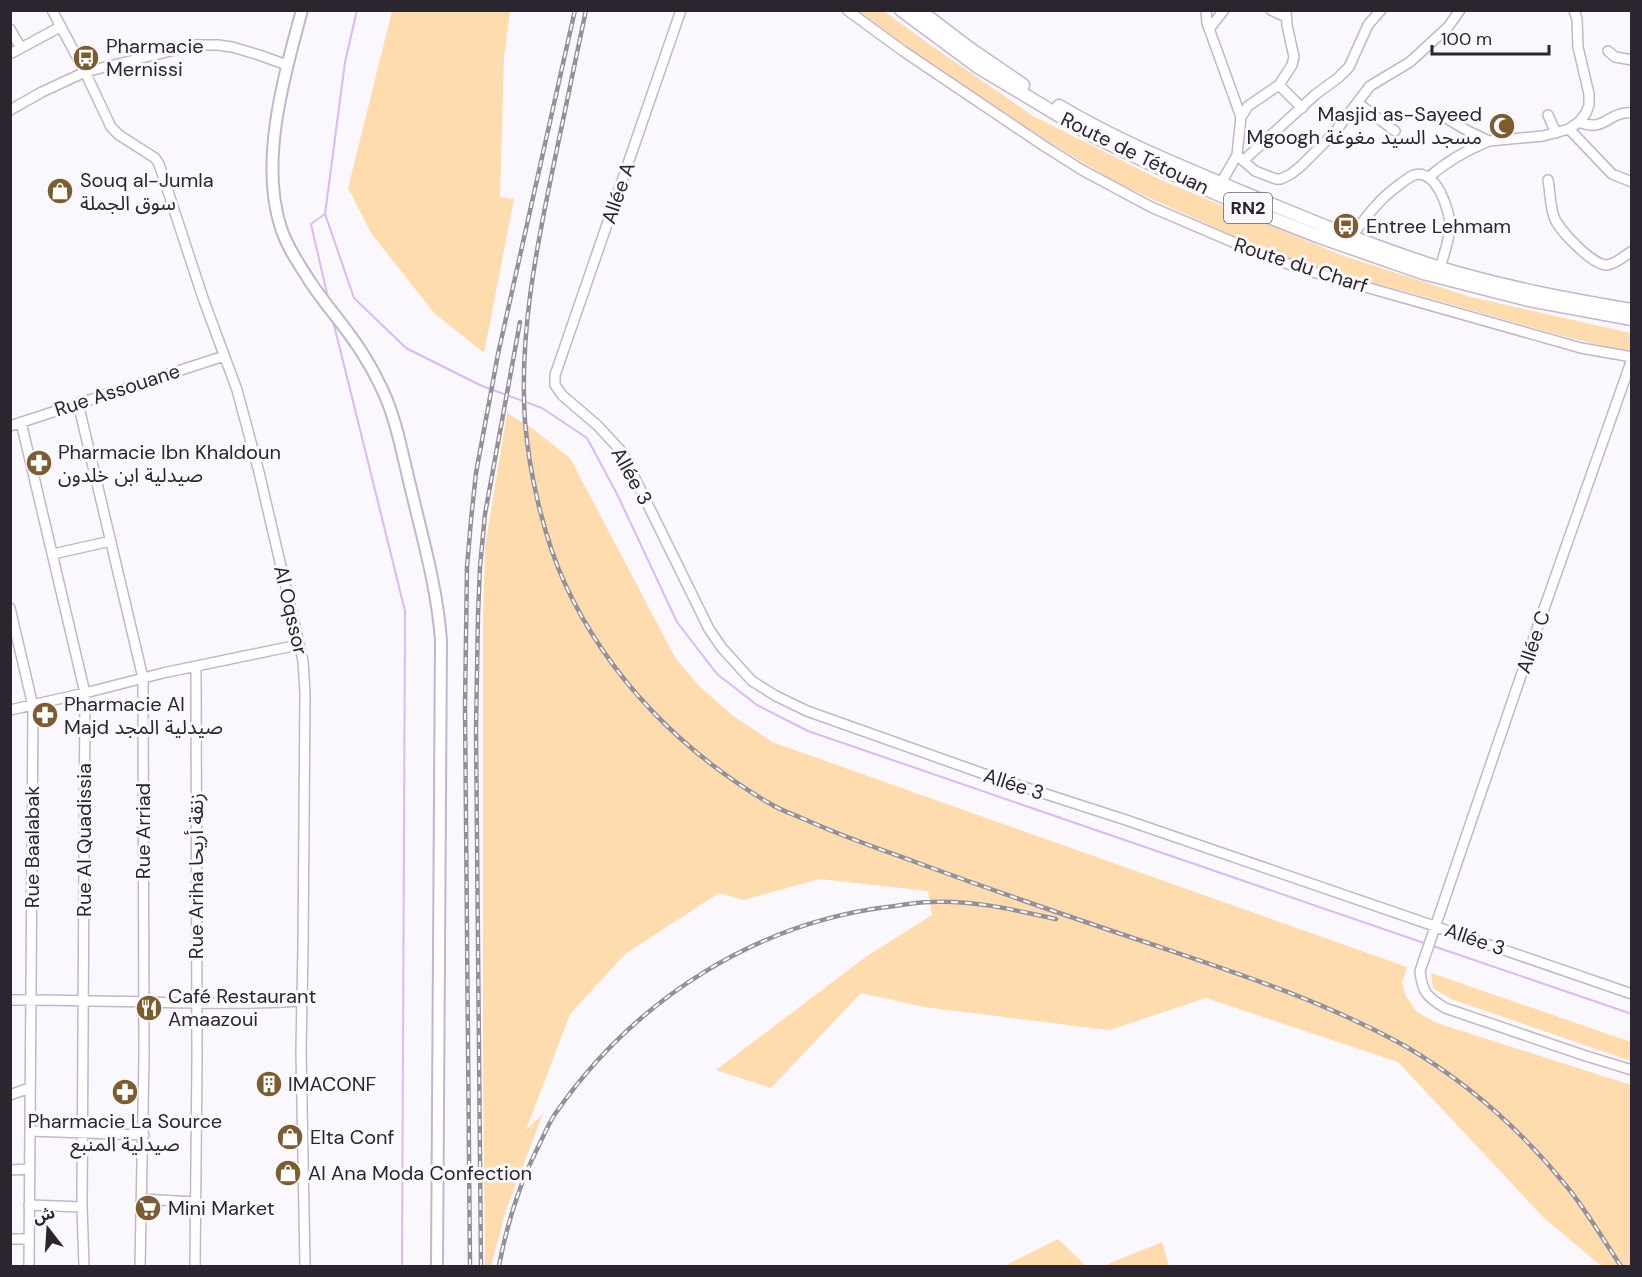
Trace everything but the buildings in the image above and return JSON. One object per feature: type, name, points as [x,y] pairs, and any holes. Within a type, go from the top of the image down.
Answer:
[{"type":"highway","name":"Route de Tétouan","points":[[901,10],[978,67],[1094,136],[1180,178],[1260,213],[1317,236],[1423,273],[1529,300],[1632,319]]},
{"type":"highway","name":"Route de Tétouan","points":[[919,10],[998,68],[1064,110],[1124,141],[1221,183],[1352,236],[1440,268],[1532,291],[1632,310]]},
{"type":"main road","points":[[302,10],[287,65],[273,150],[272,188],[281,229],[289,247],[311,282],[367,359],[384,392],[400,444],[439,616],[441,640],[437,1266]]},
{"type":"street","name":"Al Oqssor","points":[[52,10],[85,72],[106,121],[119,135],[158,161],[224,356],[235,382],[259,472],[303,661],[305,693],[301,1082],[305,1266]]},
{"type":"street","name":"Allée A","points":[[555,375],[681,10]]},
{"type":"street","name":"Route du Charf","points":[[847,10],[1044,146],[1082,170],[1160,212],[1270,258],[1316,273],[1581,348],[1632,358]]},
{"type":"street","points":[[1206,10],[1209,29],[1241,117],[1240,158]]},
{"type":"street","points":[[1209,29],[1224,10]]},
{"type":"street","points":[[1241,117],[1248,106],[1280,85],[1294,57],[1286,14],[1271,10]]},
{"type":"street","points":[[1221,183],[1240,158],[1349,67],[1368,25],[1381,10]]},
{"type":"street","points":[[1240,158],[1255,171],[1276,179],[1287,176],[1301,166],[1335,132],[1370,86],[1410,62],[1448,27],[1460,10]]},
{"type":"street","points":[[1429,177],[1447,163],[1489,141],[1556,133],[1569,129],[1579,122],[1589,105],[1589,94],[1578,46],[1577,19],[1574,10]]},
{"type":"street","points":[[10,54],[60,27]]},
{"type":"street","points":[[10,28],[21,48]]},
{"type":"street","points":[[10,110],[85,72],[182,47],[205,44],[232,47],[287,65]]},
{"type":"street","points":[[1608,51],[1616,57],[1632,60]]},
{"type":"street","points":[[1280,85],[1302,108]]},
{"type":"street","points":[[1358,103],[1395,131]]},
{"type":"street","points":[[1579,122],[1587,126],[1596,126],[1619,114],[1632,113]]},
{"type":"street","points":[[1548,115],[1556,133]]},
{"type":"street","points":[[1446,118],[1489,141]]},
{"type":"street","points":[[1569,129],[1612,174],[1632,182]]},
{"type":"street","points":[[1352,236],[1385,195],[1414,175],[1423,174],[1435,183],[1444,200],[1450,225],[1440,268]]},
{"type":"street","points":[[1548,180],[1552,213],[1556,222],[1574,244],[1593,260],[1602,264],[1610,264],[1632,251]]},
{"type":"street","name":"Rue Assouane","points":[[10,426],[224,356]]},
{"type":"street","name":"Allée C","points":[[1632,358],[1420,971],[1425,993],[1445,1008],[1632,1070]]},
{"type":"street","name":"Allée 3","points":[[555,375],[555,385],[562,395],[598,426],[622,452],[709,629],[722,648],[752,681],[776,696],[807,711],[987,775],[1126,820],[1434,928],[1632,994]]},
{"type":"street","name":"Rue Arriad","points":[[78,403],[143,678],[144,1135],[140,1266]]},
{"type":"street","name":"Rue Al Quadissia","points":[[21,422],[85,693],[82,1207],[84,1266]]},
{"type":"street","points":[[53,554],[111,541]]},
{"type":"street","name":"Rue Baalabak","points":[[10,608],[33,706],[29,1266]]},
{"type":"street","points":[[10,711],[143,678],[298,645]]},
{"type":"street","name":"Rue Ariha زنقة أريحا","points":[[195,1266],[196,666]]},
{"type":"street","points":[[10,1000],[266,1003],[303,1001]]},
{"type":"street","points":[[10,1095],[29,1088]]},
{"type":"street","points":[[30,1131],[144,1135]]},
{"type":"street","points":[[10,1170],[29,1169]]},
{"type":"street","points":[[142,1199],[194,1202]]},
{"type":"street","points":[[29,1205],[82,1207]]},
{"type":"street","points":[[10,1239],[28,1239]]},
{"type":"shaded area","points":[[392,11],[510,11],[504,58],[500,197],[514,199],[484,353],[434,313],[371,233],[348,188]]},
{"type":"shaded area","points":[[858,11],[884,11],[1033,116],[1161,180],[1341,255],[1471,297],[1631,333],[1631,353],[1279,257],[1117,183],[1031,131],[924,59]]},
{"type":"shaded area","points":[[507,413],[529,426],[570,458],[676,659],[699,686],[732,715],[772,742],[1407,967],[1402,983],[1406,996],[1417,1012],[1437,1023],[1631,1085],[1631,1266],[1601,1266],[1544,1218],[1398,1062],[1206,998],[1109,1030],[924,1007],[861,993],[771,1088],[716,1070],[867,956],[932,915],[928,891],[820,879],[743,900],[719,893],[625,954],[570,1014],[526,1130],[543,1114],[507,1207],[491,1266],[485,1266],[483,618],[485,547]]},
{"type":"shaded area","points":[[1431,973],[1631,1042],[1631,1061],[1451,999],[1433,988]]},
{"type":"shaded area","points":[[1058,1239],[1086,1266],[1004,1266]]},
{"type":"shaded area","points":[[1162,1242],[1169,1266],[1103,1266]]},
{"type":"waterway","points":[[328,298],[311,224],[325,214],[345,62],[357,10]]},
{"type":"waterway","points":[[325,214],[354,298],[406,348],[482,386],[542,408],[587,438],[617,494],[677,622],[717,674],[757,705],[808,731],[1427,944]]},
{"type":"waterway","points":[[333,321],[405,611],[402,1266]]},
{"type":"waterway","points":[[1433,946],[1632,1014]]},
{"type":"railway","points":[[470,1266],[465,707],[467,567],[476,473],[498,354],[575,10]]},
{"type":"railway","points":[[586,10],[530,293],[524,357],[525,421],[530,462],[539,505],[558,568],[583,620],[626,682],[651,710],[707,761],[737,783],[782,810],[846,837],[1309,1000],[1405,1046],[1472,1092],[1532,1147],[1575,1198],[1621,1266]]},
{"type":"railway","points":[[481,1266],[476,730],[478,614],[485,514],[520,322]]},
{"type":"railway","points":[[499,1266],[510,1218],[520,1188],[555,1114],[587,1073],[622,1036],[661,1002],[703,973],[748,948],[795,929],[844,915],[904,905],[926,902],[963,903],[994,906],[1056,919]]},
{"type":"place","name":"Pharmacie Mernissi","points":[[86,58]]},
{"type":"place","name":"Masjid as-Sayeed Mgoogh مسجد السيد مغوغة","points":[[1502,126]]},
{"type":"place","name":"Souq al-Jumla سوق الجملة","points":[[60,191]]},
{"type":"place","name":"Entree Lehmam","points":[[1346,226]]},
{"type":"place","name":"Pharmacie Ibn Khaldoun صيدلية ابن خلدون","points":[[39,463]]},
{"type":"place","name":"Pharmacie Al Majd صيدلية المجد","points":[[45,715]]},
{"type":"place","name":"Café Restaurant Amaazoui","points":[[149,1008]]},
{"type":"place","name":"IMACONF","points":[[269,1084]]},
{"type":"place","name":"Pharmacie La Source صيدلية المنبع","points":[[125,1092]]},
{"type":"place","name":"Elta Conf","points":[[290,1137]]},
{"type":"place","name":"Al Ana Moda Confection","points":[[288,1173]]},
{"type":"place","name":"Mini Market","points":[[148,1208]]}]
